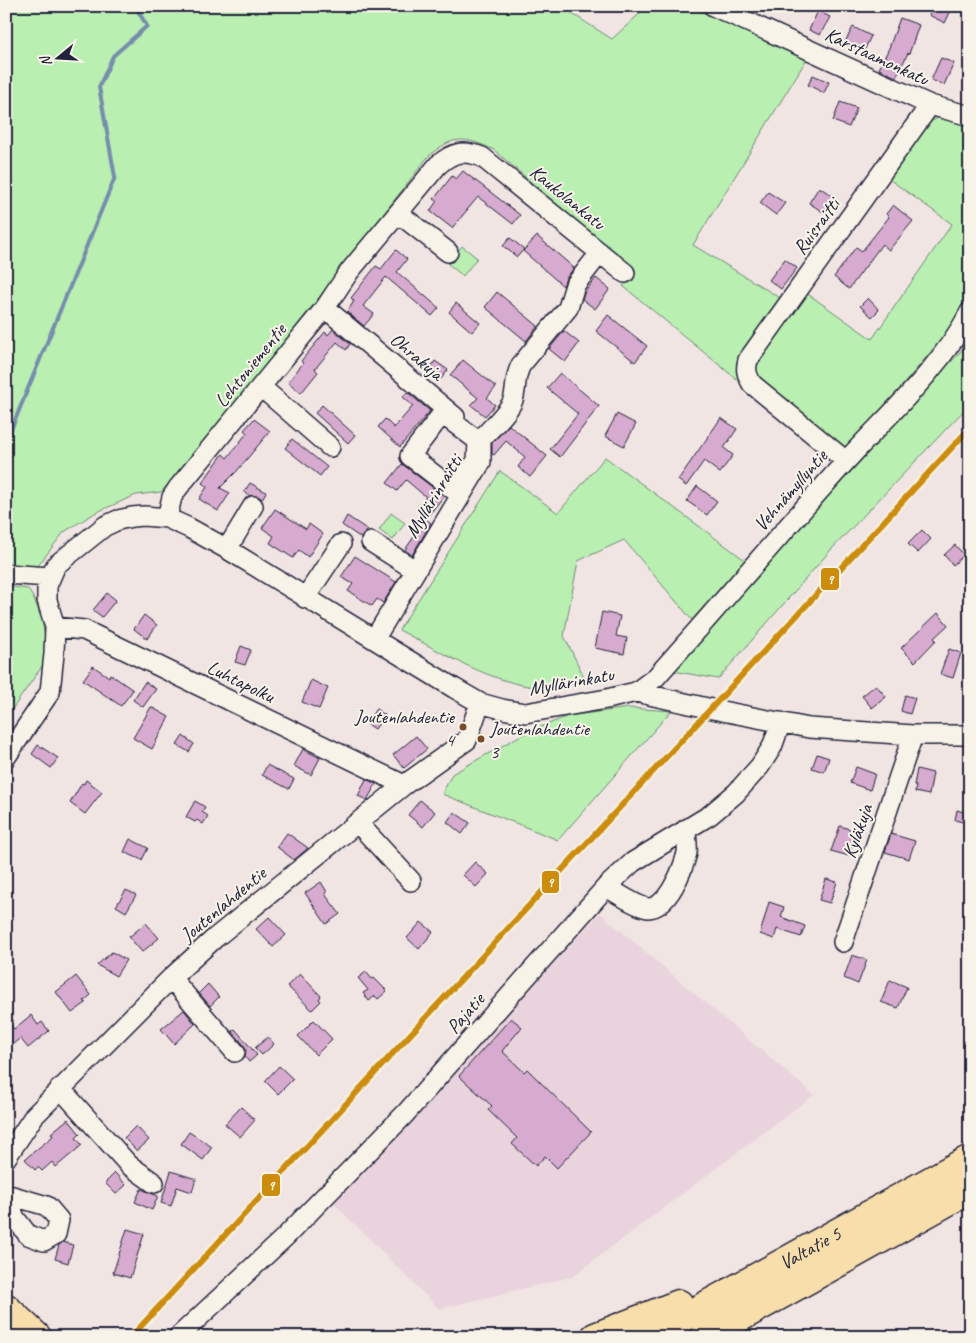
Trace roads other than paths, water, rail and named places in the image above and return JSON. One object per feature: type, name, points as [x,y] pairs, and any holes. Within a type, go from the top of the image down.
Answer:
[{"type":"highway","name":"Valtatie 5","points":[[649,1337],[970,1159]]},
{"type":"highway","name":"Valtatie 5","points":[[705,1337],[970,1189]]},
{"type":"highway","points":[[596,1337],[785,1262]]},
{"type":"highway","points":[[6,1308],[37,1337]]},
{"type":"street","name":"Karstaamonkatu","points":[[713,6],[930,105],[970,116]]},
{"type":"street","name":"Ruisraitti","points":[[846,461],[752,384],[747,376],[746,367],[748,360],[930,105]]},
{"type":"street","name":"Lehtoniementie","points":[[167,518],[172,497],[178,488],[261,388],[325,308],[349,272],[438,164],[447,157],[469,152],[482,157]]},
{"type":"street","name":"Kaukolankatu","points":[[482,157],[625,273]]},
{"type":"street","points":[[398,213],[448,252]]},
{"type":"street","name":"Myllärinraitti","points":[[375,638],[481,462],[481,439],[510,406],[515,394],[517,372],[521,365],[568,308],[575,285],[600,253]]},
{"type":"street","name":"Ohrakuja","points":[[325,308],[481,439]]},
{"type":"street","name":"Vehnämyllyntie","points":[[636,692],[656,677],[846,461],[941,358],[970,312]]},
{"type":"street","points":[[261,388],[330,447]]},
{"type":"street","points":[[227,549],[253,506]]},
{"type":"street","points":[[6,757],[50,692],[55,628],[47,600],[48,582],[56,565],[105,526],[118,520],[144,516],[167,518]]},
{"type":"street","name":"Myllärinkatu","points":[[167,518],[227,549],[480,703],[502,709],[525,713],[636,692],[808,728],[970,735]]},
{"type":"street","points":[[371,542],[415,570]]},
{"type":"street","points":[[305,598],[341,544]]},
{"type":"street","points":[[6,574],[48,582]]},
{"type":"street","name":"Luhtapolku","points":[[55,628],[84,630],[404,785]]},
{"type":"street","name":"Joutenlahdentie","points":[[6,1158],[34,1116],[60,1088],[171,978],[215,938],[404,785],[467,740],[480,703]]},
{"type":"street","name":"Pajatie","points":[[178,1337],[285,1237],[405,1114],[606,887],[633,862],[710,815],[730,799],[760,766],[772,747],[781,722]]},
{"type":"street","name":"Kyläkuja","points":[[843,942],[914,734]]},
{"type":"street","points":[[358,823],[411,881]]},
{"type":"street","points":[[606,887],[647,908],[657,906],[666,898],[678,877],[687,852],[686,829]]},
{"type":"street","points":[[171,978],[235,1052]]},
{"type":"street","points":[[60,1088],[129,1165],[154,1182]]},
{"type":"waterway","points":[[6,442],[115,177],[99,87],[113,56],[147,26],[135,6]]},
{"type":"place","name":"Joutenlahdentie 4","points":[[463,727]]},
{"type":"place","name":"Joutenlahdentie 3","points":[[481,739]]}]
